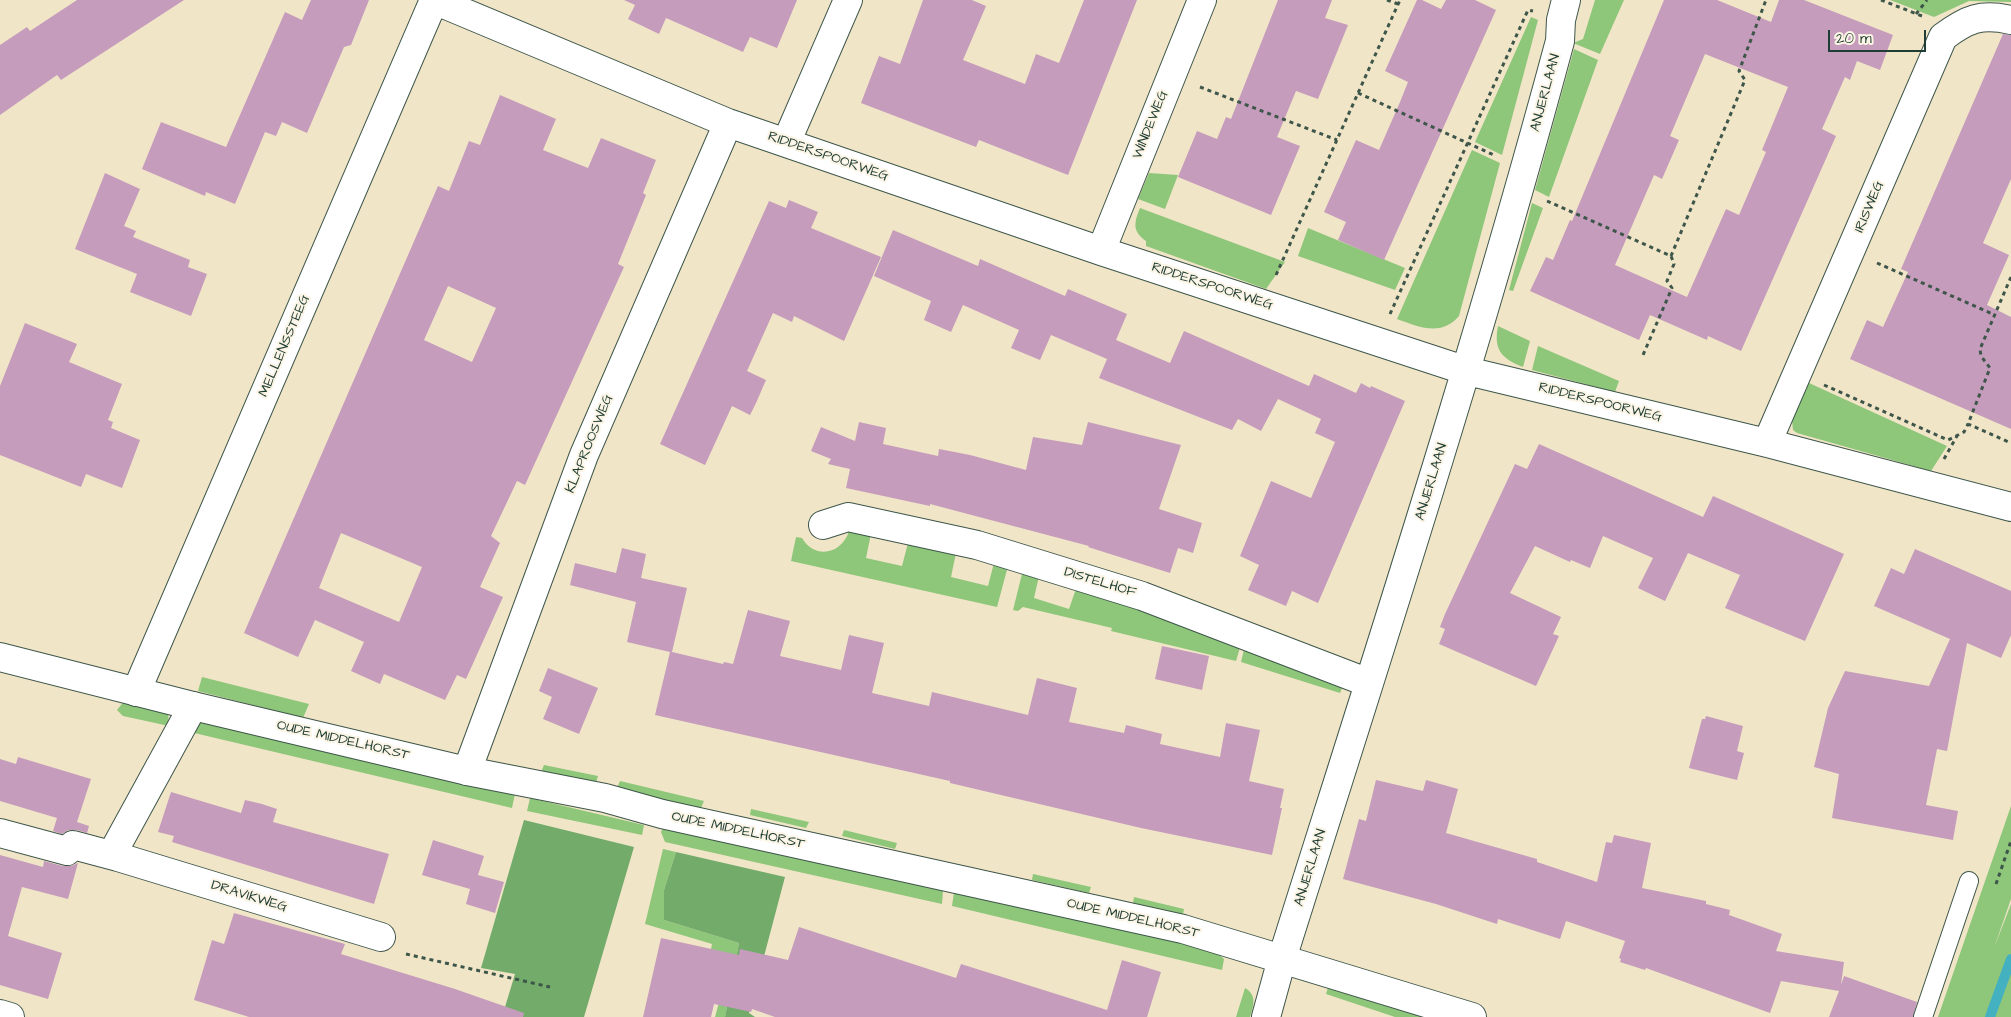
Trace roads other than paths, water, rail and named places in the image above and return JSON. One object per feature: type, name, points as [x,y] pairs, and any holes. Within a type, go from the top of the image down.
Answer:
[{"type":"street","name":"RIDDERSPOORWEG","points":[[434,0],[728,123],[1101,251],[1466,371],[1767,443],[2011,507]]},
{"type":"street","name":"MELLENSSTEEG","points":[[136,692],[434,0]]},
{"type":"street","points":[[786,143],[848,0]]},
{"type":"street","name":"WINDEWEG","points":[[1101,251],[1202,0]]},
{"type":"street","name":"ANJERLAAN","points":[[1266,1017],[1282,959],[1466,371],[1522,179],[1560,41],[1559,7]]},
{"type":"street","name":"IRISWEG","points":[[1767,443],[1943,37],[1968,20],[1982,17],[2011,20]]},
{"type":"street","name":"KLAPROOSWEG","points":[[466,771],[584,455],[728,123]]},
{"type":"street","name":"DISTELHOF","points":[[823,525],[848,517],[977,545],[1142,596],[1369,682]]},
{"type":"street","name":"OUDE MIDDELHORST","points":[[0,657],[136,692],[466,771],[605,798],[662,814],[1183,929],[1472,1017]]},
{"type":"street","points":[[118,857],[117,844],[194,706]]},
{"type":"street","name":"DRAVIKWEG","points":[[0,833],[67,851],[73,845],[118,857],[381,937]]},
{"type":"street","points":[[0,1014],[10,1017]]},
{"type":"lane","points":[[1923,1017],[1969,881]]},
{"type":"waterway","points":[[1990,1017],[2011,959]]}]
